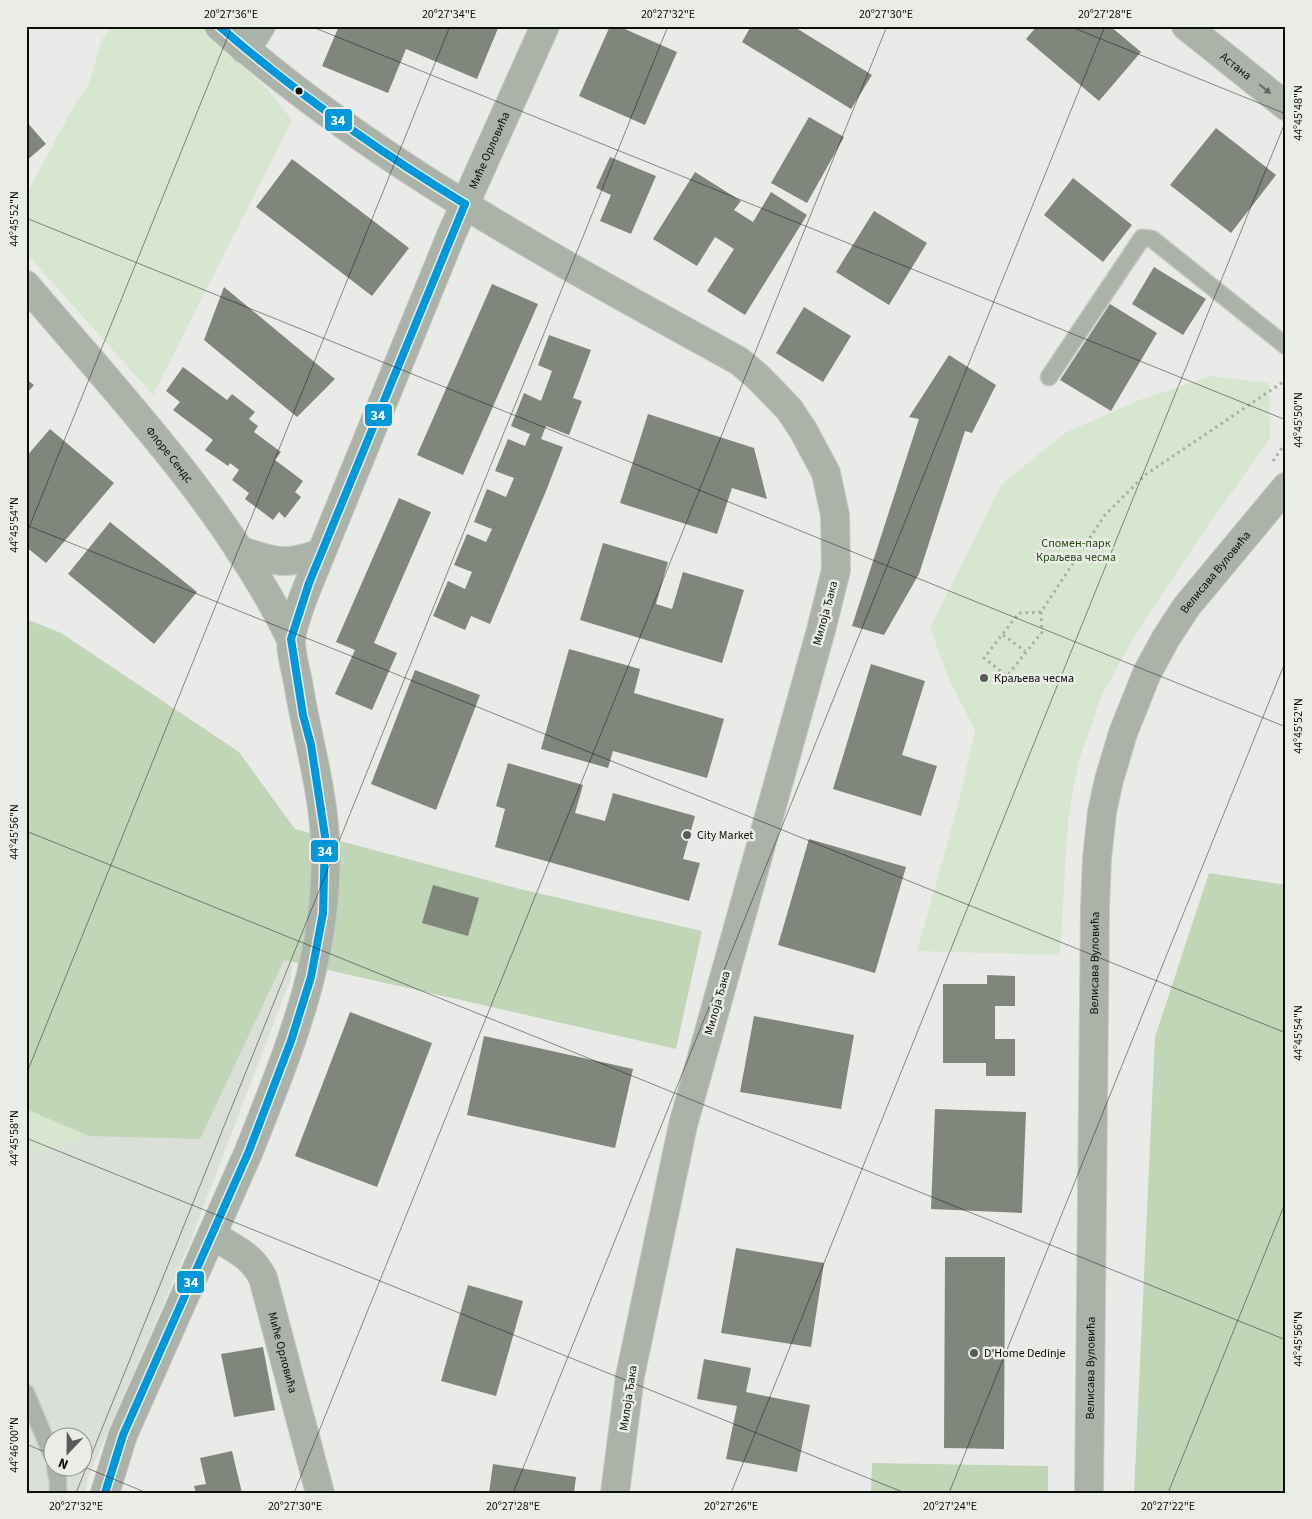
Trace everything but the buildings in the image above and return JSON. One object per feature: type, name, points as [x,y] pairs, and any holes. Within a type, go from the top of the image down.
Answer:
[{"type":"street","name":"Милоја Ђака","points":[[218,26],[244,49],[302,94],[363,138],[465,204],[739,361],[758,377],[788,409],[815,451],[826,473],[835,515],[836,570],[683,1125],[630,1376],[615,1493]]},
{"type":"street","points":[[244,49],[260,26]]},
{"type":"street","name":"Миће Орловића","points":[[105,1493],[123,1435],[249,1151],[291,1041],[311,977],[323,912],[326,873],[325,836],[291,639],[321,553],[465,204],[545,26]]},
{"type":"street","name":"Астана","points":[[1186,26],[1286,106]]},
{"type":"street","name":"Флоре Сендс","points":[[26,285],[170,455],[215,515],[260,580],[291,639]]},
{"type":"street","name":"Велисава Вуловића","points":[[1089,1493],[1095,907],[1096,858],[1102,812],[1123,733],[1147,673],[1166,638],[1197,592],[1286,487]]},
{"type":"street","points":[[239,550],[266,560],[280,562],[294,561],[321,553]]},
{"type":"street","name":"Миће Орловића","points":[[212,1235],[247,1256],[257,1266],[263,1278],[320,1493]]},
{"type":"lane","points":[[1049,377],[1142,238],[1152,239],[1286,346]]},
{"type":"lane","points":[[26,1393],[42,1431]]},
{"type":"lane","points":[[57,1476],[58,1493]]},
{"type":"path","points":[[1041,612],[1019,613],[984,658],[1007,676],[1042,632],[1041,612],[1105,515],[1145,475],[1286,380]]},
{"type":"path","points":[[1003,634],[1025,651]]},
{"type":"shaded area","points":[[26,662],[298,873],[291,978],[188,1247],[92,1468],[92,1426],[42,1426],[42,1476],[89,1476],[86,1493],[26,1493]]},
{"type":"green space","points":[[114,26],[201,26],[266,88],[292,120],[153,395],[26,253],[26,195],[76,102],[88,86],[102,39]]},
{"type":"green space","name":"Спомен-парк Краљева чесма","points":[[1212,376],[1269,383],[1270,439],[1209,524],[1135,635],[1102,695],[1078,763],[1068,821],[1060,955],[917,951],[958,805],[975,730],[948,677],[930,628],[1001,485],[1065,433],[1139,400]]},
{"type":"green space","points":[[26,619],[61,633],[239,752],[295,829],[520,889],[702,931],[676,1049],[284,960],[200,1139],[89,1136],[26,1109]]},
{"type":"green space","points":[[1209,873],[1286,885],[1286,1493],[1134,1493],[1155,1037]]},
{"type":"green space","points":[[26,1109],[89,1136],[26,1156]]},
{"type":"green space","points":[[872,1463],[1048,1466],[1048,1493],[871,1493]]},
{"type":"transit line","name":"34","points":[[219,26],[278,75],[338,120],[465,204]]},
{"type":"transit line","name":"34","points":[[105,1493],[123,1435],[249,1151],[291,1041],[311,977],[323,913],[325,836],[311,745],[303,715],[291,639],[309,583],[465,204]]},
{"type":"place","name":"Краљева чесма","points":[[984,678]]},
{"type":"place","name":"City Market","points":[[687,835]]},
{"type":"place","name":"D'Home Dedinje","points":[[974,1353]]}]
